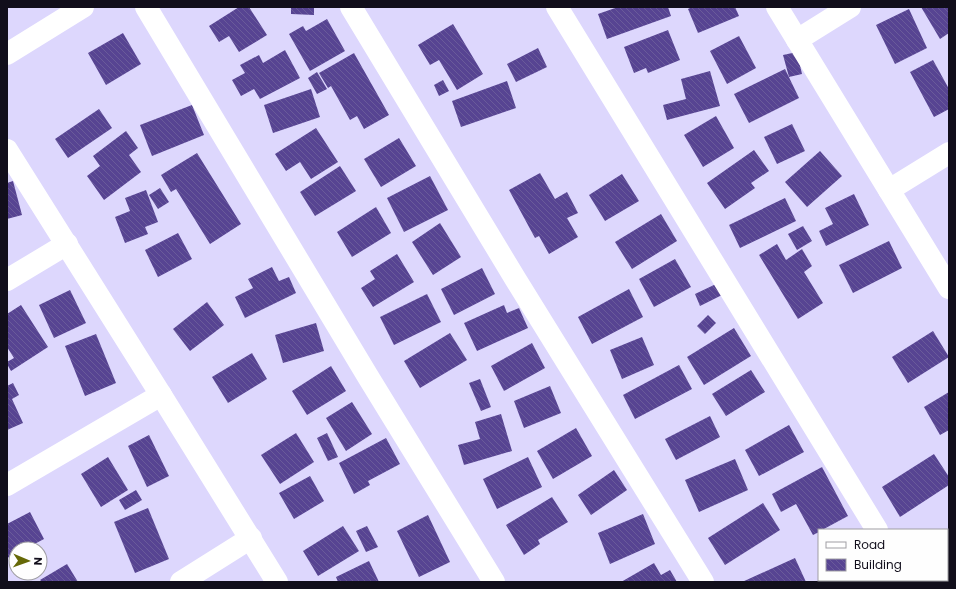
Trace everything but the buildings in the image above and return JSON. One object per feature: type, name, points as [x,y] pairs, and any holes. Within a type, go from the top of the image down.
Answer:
[{"type":"street","points":[[7,54],[83,7]]},
{"type":"street","points":[[146,7],[367,375],[494,582]]},
{"type":"street","points":[[351,7],[516,280],[703,582]]},
{"type":"street","points":[[557,7],[876,529]]},
{"type":"street","points":[[777,7],[949,288]]},
{"type":"street","points":[[797,40],[850,7]]},
{"type":"street","points":[[7,150],[251,538],[277,582]]},
{"type":"street","points":[[889,190],[949,152]]},
{"type":"street","points":[[7,280],[67,244]]},
{"type":"street","points":[[7,485],[161,395]]},
{"type":"street","points":[[181,582],[251,538]]}]
